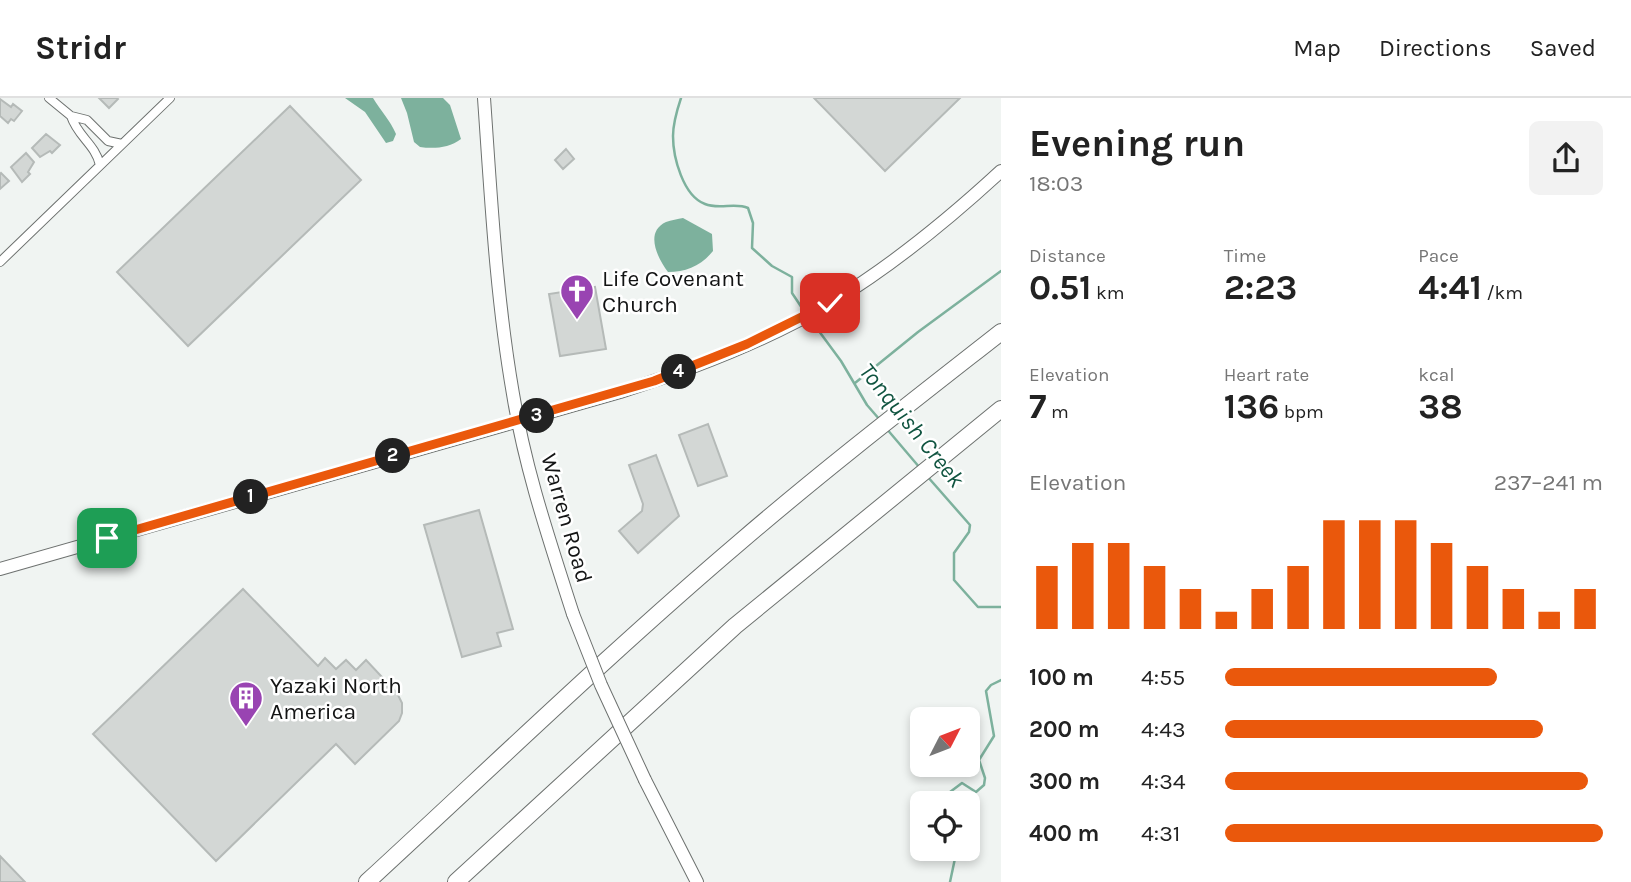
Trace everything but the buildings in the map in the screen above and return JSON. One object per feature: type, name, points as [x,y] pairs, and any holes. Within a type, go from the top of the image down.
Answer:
[{"type":"highway","points":[[367,882],[739,543],[883,424],[1001,332]]},
{"type":"highway","points":[[456,882],[734,626],[1001,409]]},
{"type":"main road","name":"Warren Road","points":[[484,98],[499,308],[519,421],[548,536],[573,614],[601,685],[697,882]]},
{"type":"main road","points":[[0,569],[519,421],[683,371],[800,319],[858,285],[951,215],[1001,171]]},
{"type":"street","points":[[49,98],[71,116],[87,120],[108,141],[122,144]]},
{"type":"street","points":[[0,262],[170,98]]},
{"type":"street","points":[[71,116],[76,130],[97,152],[100,165]]},
{"type":"shaded area","points":[[345,98],[373,98],[396,134],[393,141],[386,143],[365,112]]},
{"type":"shaded area","points":[[401,98],[443,98],[450,105],[461,139],[441,147],[420,147],[414,142]]},
{"type":"shaded area","points":[[683,218],[712,234],[713,251],[693,267],[668,272],[657,253],[654,239],[659,226]]},
{"type":"waterway","name":"Tonquish Creek","points":[[681,98],[674,121],[673,136],[677,165],[685,185],[697,200],[705,204],[748,208],[753,223],[752,248],[772,266],[792,277],[792,293],[804,311]]},
{"type":"waterway","points":[[855,383],[918,332],[1001,271]]},
{"type":"waterway","name":"Tonquish Creek","points":[[810,319],[841,361],[867,405],[880,420]]},
{"type":"waterway","name":"Tonquish Creek","points":[[886,428],[920,468]]},
{"type":"waterway","name":"Tonquish Creek","points":[[927,476],[970,525],[969,532],[954,553],[954,580],[978,607],[1001,607]]},
{"type":"waterway","name":"Tonquish Creek","points":[[977,791],[984,785],[985,778],[979,760],[994,736],[986,691],[1001,680]]},
{"type":"waterway","name":"Tonquish Creek","points":[[951,791],[962,783],[974,791]]},
{"type":"waterway","name":"Tonquish Creek","points":[[950,882],[954,861]]},
{"type":"place","name":"Life Covenant Church","points":[[577,321]]},
{"type":"place","name":"Yazaki North America","points":[[246,728]]},
{"type":"route","points":[[107,538],[654,381],[711,360],[830,303]]}]
